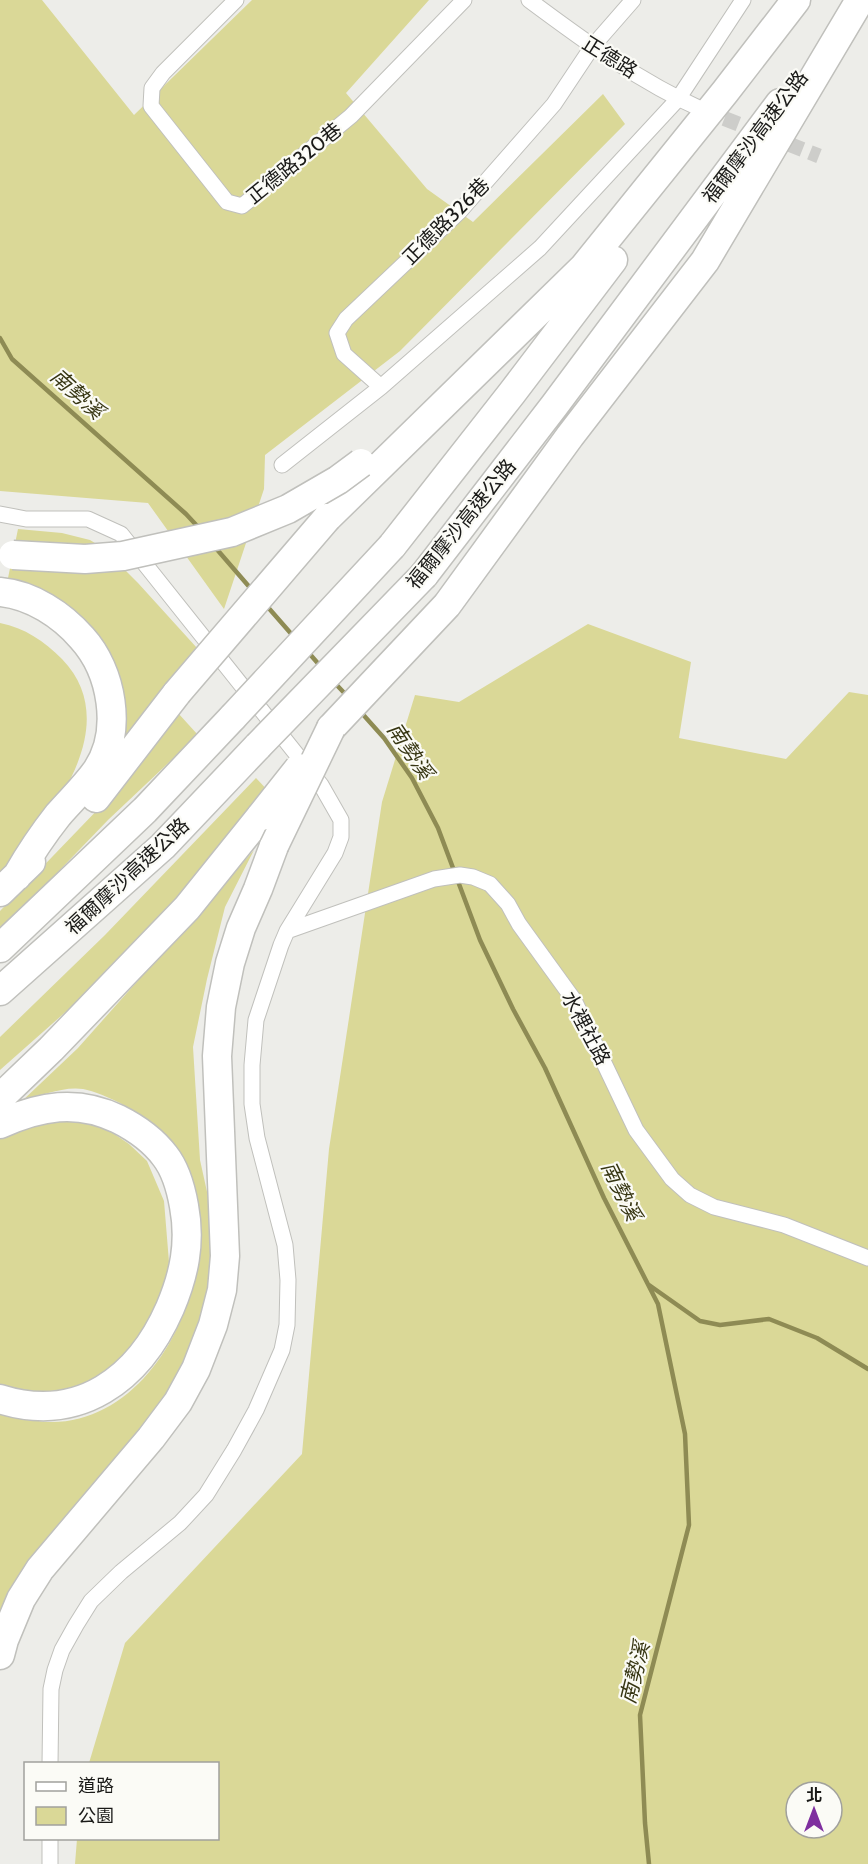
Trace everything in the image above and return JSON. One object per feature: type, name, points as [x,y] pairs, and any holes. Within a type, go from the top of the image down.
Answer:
[{"type":"highway","points":[[9,884],[103,792],[177,693],[327,518],[584,267],[798,0]]},
{"type":"highway","name":"福爾摩沙高速公路","points":[[0,948],[145,810],[392,546],[519,384],[678,173],[798,0]]},
{"type":"highway","points":[[0,1098],[51,1049],[187,908],[331,728],[447,604],[570,436],[705,261],[859,0]]},
{"type":"highway","name":"福爾摩沙高速公路","points":[[0,991],[163,846],[423,575],[554,406],[859,0]]},
{"type":"highway","points":[[6,554],[85,559],[123,556],[232,532],[288,509],[338,480],[387,444],[498,352]]},
{"type":"highway","points":[[0,592],[25,598],[44,607],[75,629],[89,645],[100,664],[108,685],[111,708],[108,748],[98,769],[58,816],[9,884]]},
{"type":"highway","points":[[0,1655],[21,1599],[62,1541],[151,1438],[178,1402],[196,1369],[213,1325],[222,1290],[225,1256],[217,1056],[221,1007],[230,963],[241,928],[274,846],[331,728]]},
{"type":"highway","points":[[0,1124],[31,1112],[78,1106],[126,1123],[153,1143],[174,1170],[183,1201],[187,1235],[183,1274],[163,1323],[155,1338],[123,1376],[97,1394],[66,1404],[33,1407],[0,1399]]},
{"type":"street","name":"正德路320巷","points":[[236,0],[163,73],[152,88],[151,106],[227,202],[242,206],[351,116],[464,0]]},
{"type":"street","name":"正德路","points":[[529,0],[592,47],[678,99],[699,108]]},
{"type":"street","points":[[592,47],[633,0]]},
{"type":"street","points":[[282,465],[381,387],[540,248],[678,99],[743,0]]},
{"type":"street","name":"正德路326巷","points":[[381,387],[344,354],[337,333],[346,320],[468,202],[554,104],[592,47]]},
{"type":"street","points":[[0,514],[26,519],[88,519],[121,534],[321,784],[341,820],[341,837],[335,853],[287,931],[256,1020],[252,1065],[252,1104],[257,1138],[285,1245],[288,1280],[287,1325],[282,1350],[256,1410],[206,1495],[180,1523],[91,1601],[76,1624],[62,1650],[51,1689],[50,1762]]},
{"type":"street","name":"水裡社路","points":[[287,931],[434,879],[454,875],[473,877],[490,884],[507,904],[574,1000],[636,1130],[672,1179],[690,1195],[714,1207],[784,1225],[868,1258]]},
{"type":"street","points":[[50,1840],[51,1864]]},
{"type":"green space","points":[[0,0],[42,0],[134,115],[252,0],[429,0],[346,93],[427,189],[473,222],[603,94],[625,124],[400,351],[265,455],[264,489],[224,609],[148,503],[0,491]]},
{"type":"green space","points":[[18,529],[62,533],[90,540],[103,548],[197,648],[103,778],[115,675],[0,583],[0,577],[8,578]]},
{"type":"green space","points":[[0,623],[34,636],[62,659],[80,685],[87,714],[84,743],[74,772],[40,827],[0,873]]},
{"type":"green space","points":[[588,624],[691,662],[679,738],[786,759],[849,692],[868,695],[868,1864],[75,1864],[77,1840],[219,1840],[219,1762],[89,1762],[125,1643],[302,1454],[329,1149],[382,802],[415,695],[459,702]]},
{"type":"green space","points":[[178,713],[198,735],[108,820],[0,932],[0,911],[130,776]]},
{"type":"green space","points":[[256,778],[271,794],[170,907],[87,993],[0,1070],[0,1037],[105,935]]},
{"type":"green space","points":[[254,850],[225,907],[193,1047],[200,1160],[215,1228],[216,1259],[203,1326],[165,1401],[0,1622],[0,1410],[24,1418],[48,1422],[80,1418],[109,1406],[135,1387],[157,1363],[174,1334],[187,1303],[195,1272],[197,1241],[166,1146],[154,1127],[136,1112],[92,1091],[76,1088],[43,1094],[21,1102],[78,1048]]},
{"type":"green space","points":[[63,1121],[101,1125],[129,1144],[147,1161],[164,1201],[169,1262],[165,1285],[151,1323],[124,1365],[56,1399],[0,1390],[0,1134],[13,1127]]},
{"type":"waterway","name":"南勢溪","points":[[0,338],[12,359],[199,528]]},
{"type":"waterway","name":"南勢溪","points":[[214,546],[252,590]]},
{"type":"waterway","name":"南勢溪","points":[[266,605],[294,637]]},
{"type":"waterway","name":"南勢溪","points":[[308,652],[322,668]]},
{"type":"waterway","name":"南勢溪","points":[[333,681],[348,697]]},
{"type":"waterway","name":"南勢溪","points":[[359,710],[384,738],[412,778],[438,828],[480,940],[513,1009],[545,1068],[604,1198],[658,1304],[685,1434],[689,1525],[640,1715],[649,1864]]},
{"type":"waterway","name":"南勢溪","points":[[649,1285],[700,1321],[720,1325],[769,1319],[817,1338],[868,1369]]},
{"type":"tunnel","points":[[703,110],[819,156]]}]
